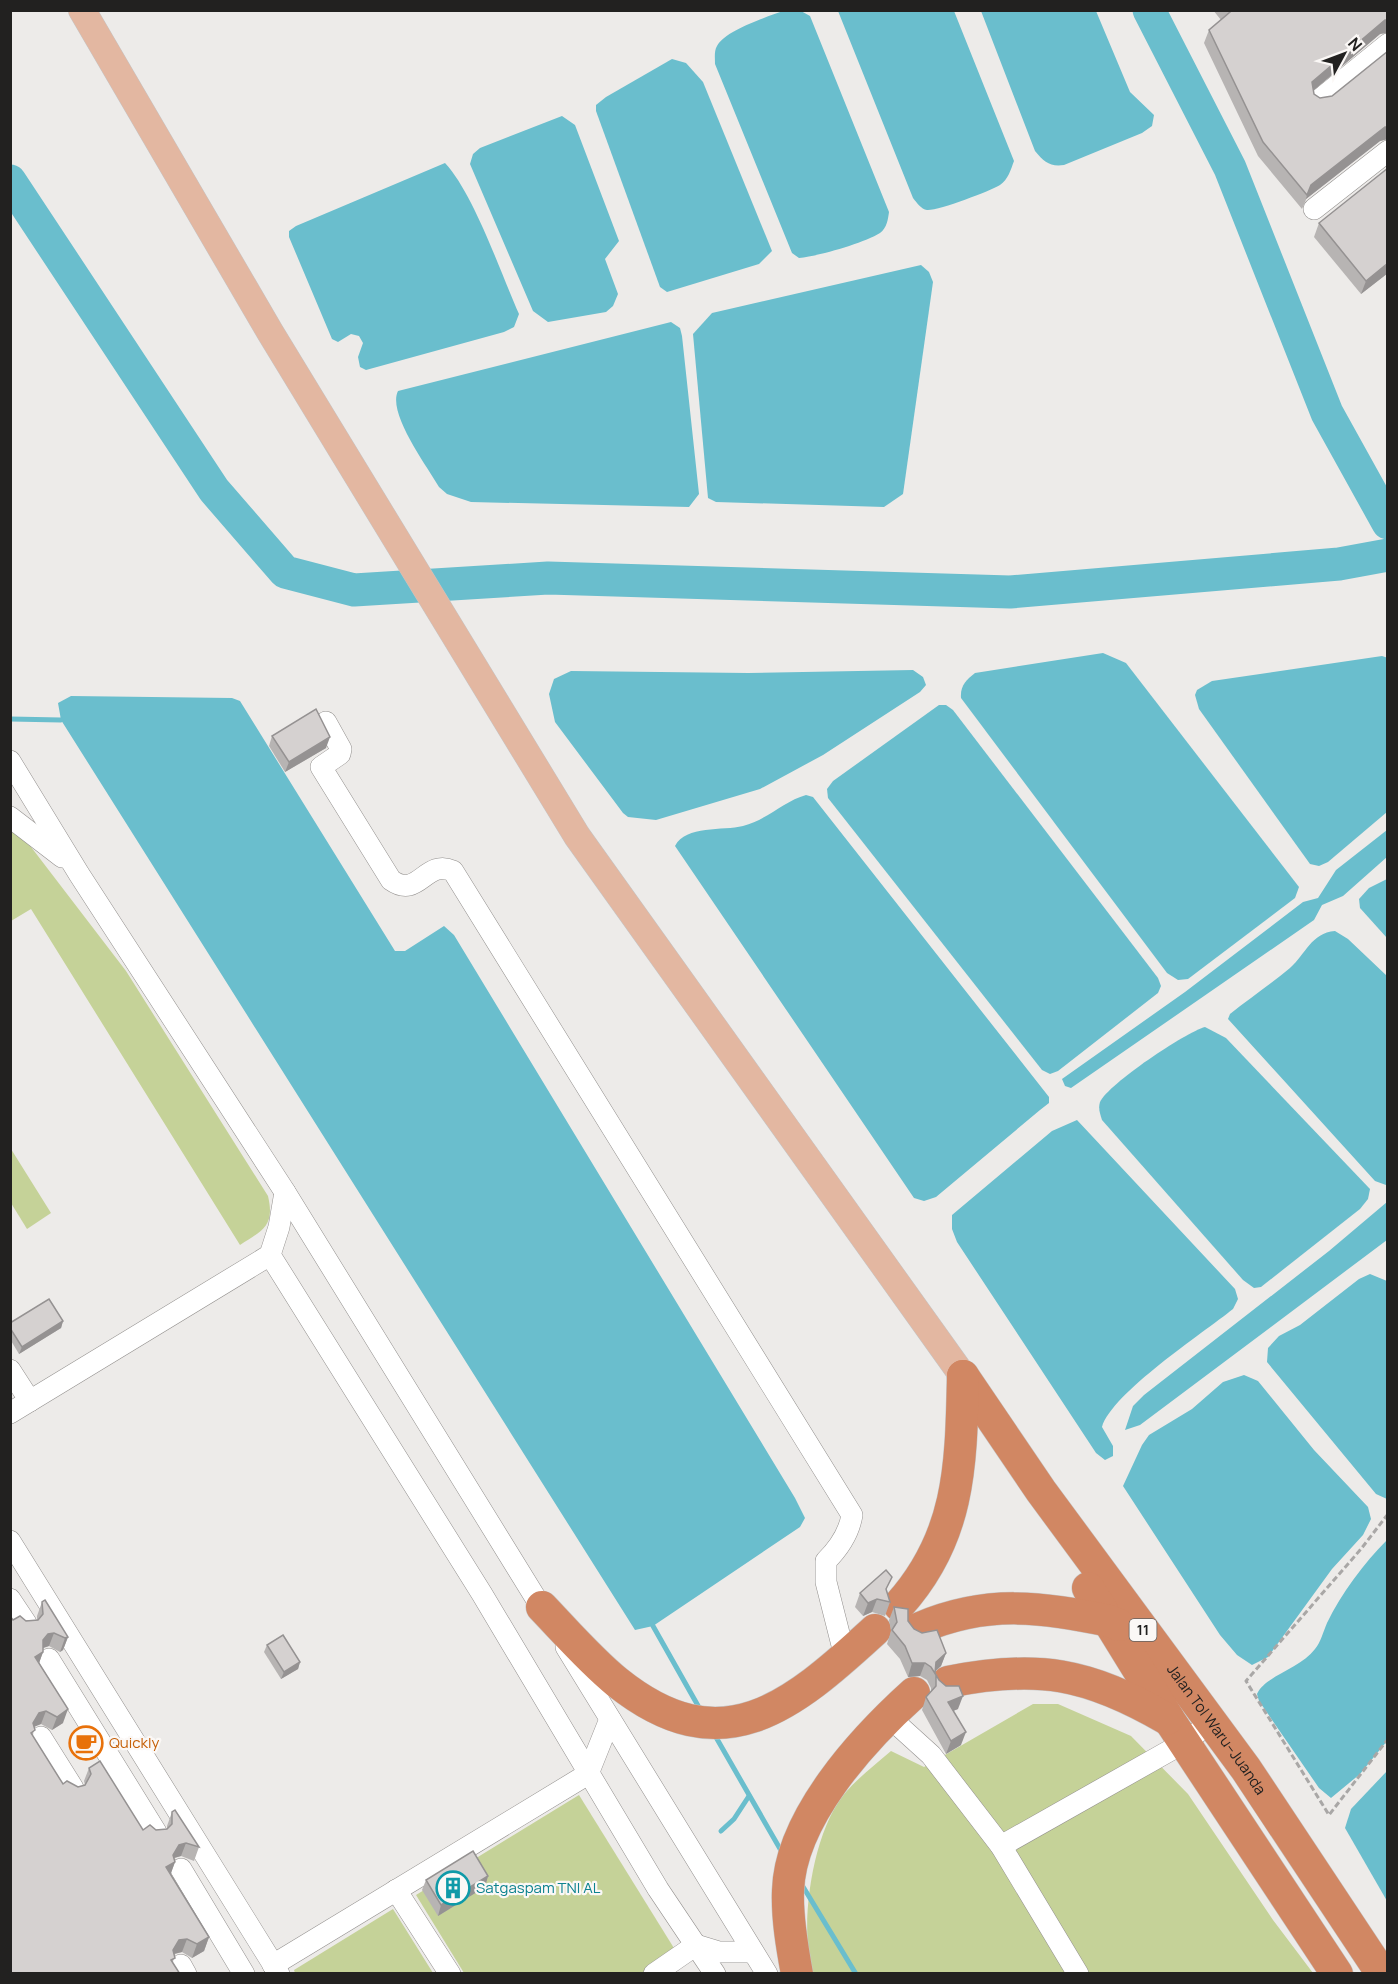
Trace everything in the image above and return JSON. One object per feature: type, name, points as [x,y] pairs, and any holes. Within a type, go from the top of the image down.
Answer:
[{"type":"highway","name":"Jalan Tol Waru–Juanda","points":[[963,1376],[1041,1491],[1246,1769],[1382,1974]]},
{"type":"highway","points":[[899,1605],[932,1563],[957,1489],[962,1441],[963,1376]]},
{"type":"highway","name":"Jalan Tol Waru–Juanda","points":[[1041,1491],[1054,1531],[1066,1556],[1337,1974]]},
{"type":"highway","points":[[542,1607],[615,1681],[659,1710],[687,1720],[729,1724],[760,1716],[806,1688],[882,1638],[844,1657],[806,1688]]},
{"type":"highway","points":[[920,1628],[951,1615],[974,1610],[1048,1609],[1110,1621],[1150,1640]]},
{"type":"highway","points":[[948,1682],[1032,1671],[1089,1681],[1131,1698],[1178,1732]]},
{"type":"highway","points":[[797,1974],[791,1944],[788,1890],[797,1847],[826,1790],[859,1747],[888,1716],[914,1693]]},
{"type":"main road","points":[[82,10],[393,536],[577,836],[642,931],[963,1376]]},
{"type":"street","points":[[1319,100],[1388,44]]},
{"type":"street","points":[[1314,209],[1388,151]]},
{"type":"street","points":[[326,723],[341,749],[340,754],[321,767],[391,880],[399,886],[410,886],[435,869],[444,867],[453,871],[852,1515],[850,1527],[836,1551],[826,1561],[826,1582],[844,1657]]},
{"type":"street","points":[[10,761],[79,874],[285,1192],[766,1974]]},
{"type":"street","points":[[10,817],[43,841],[79,874]]},
{"type":"street","points":[[10,1413],[270,1255],[279,1227],[285,1192]]},
{"type":"street","points":[[270,1255],[482,1594],[658,1888],[716,1974]]},
{"type":"street","points":[[10,1370],[30,1401]]},
{"type":"street","points":[[10,1541],[276,1969],[396,1890],[588,1773],[610,1719]]},
{"type":"street","points":[[10,1599],[26,1623]]},
{"type":"street","points":[[49,1659],[156,1832]]},
{"type":"street","points":[[888,1716],[932,1755],[1001,1846],[1078,1974]]},
{"type":"street","points":[[1001,1846],[1178,1732],[1210,1723]]},
{"type":"street","points":[[41,1737],[73,1788]]},
{"type":"street","points":[[180,1869],[244,1974]]},
{"type":"street","points":[[396,1890],[450,1974]]},
{"type":"street","points":[[696,1945],[719,1952],[753,1952]]},
{"type":"street","points":[[654,1974],[696,1945]]},
{"type":"path","points":[[1388,1514],[1246,1681],[1329,1815],[1388,1739]]},
{"type":"green space","points":[[10,830],[28,843],[126,971],[268,1196],[270,1214],[268,1221],[261,1231],[240,1245],[31,909],[11,921]]},
{"type":"green space","points":[[11,1149],[51,1213],[27,1229],[11,1203]]},
{"type":"green space","points":[[1033,1704],[1058,1704],[1131,1736],[1188,1794],[1273,1920],[1313,1973],[813,1974],[807,1931],[812,1879],[825,1829],[834,1808],[846,1792],[891,1751],[924,1767]]},
{"type":"green space","points":[[579,1795],[677,1953],[643,1973],[464,1973],[416,1895]]},
{"type":"green space","points":[[393,1909],[433,1973],[295,1973],[294,1970]]},
{"type":"water","points":[[783,11],[801,11],[810,16],[889,212],[884,229],[873,237],[841,249],[799,258],[792,253],[715,64],[716,48],[721,40],[747,25]]},
{"type":"water","points":[[838,11],[954,11],[1014,161],[1003,183],[975,196],[942,207],[927,210],[919,206],[913,198]]},
{"type":"water","points":[[981,11],[1096,11],[1130,92],[1154,115],[1152,126],[1142,133],[1064,165],[1044,161],[1035,151]]},
{"type":"water","points":[[672,59],[686,63],[703,82],[772,251],[759,264],[667,292],[660,287],[596,111],[596,105]]},
{"type":"water","points":[[562,116],[575,125],[619,241],[605,259],[618,294],[613,306],[606,312],[548,322],[533,311],[470,164],[473,154],[480,148]]},
{"type":"water","points":[[445,163],[456,177],[476,214],[519,314],[514,327],[504,332],[366,370],[360,367],[358,357],[363,343],[359,336],[351,334],[338,342],[332,339],[289,237],[289,231]]},
{"type":"water","points":[[921,265],[929,272],[933,282],[903,494],[884,507],[716,502],[708,498],[693,334],[712,313]]},
{"type":"water","points":[[671,322],[680,328],[682,336],[699,494],[689,507],[471,502],[447,494],[439,487],[403,426],[396,401],[398,391]]},
{"type":"water","points":[[1103,653],[1126,663],[1299,887],[1295,898],[1188,979],[1178,980],[1167,973],[961,698],[964,684],[975,673]]},
{"type":"water","points":[[1382,656],[1388,658],[1387,812],[1328,862],[1319,866],[1310,864],[1199,709],[1195,695],[1197,690],[1212,681]]},
{"type":"water","points":[[913,670],[923,677],[926,685],[920,692],[823,755],[760,789],[656,820],[628,817],[623,813],[555,722],[549,694],[554,679],[571,671],[748,673]]},
{"type":"water","points":[[71,696],[232,698],[240,701],[395,951],[405,951],[444,926],[454,935],[795,1498],[805,1518],[800,1527],[653,1626],[635,1630],[61,720],[58,703]]},
{"type":"water","points":[[939,705],[946,705],[953,710],[1158,978],[1161,986],[1158,993],[1058,1071],[1050,1074],[1042,1070],[828,798],[827,789],[833,781]]},
{"type":"water","points":[[806,795],[813,797],[1049,1097],[1049,1103],[936,1197],[924,1201],[914,1198],[675,846],[680,839],[696,832],[752,823]]},
{"type":"water","points":[[1387,830],[1387,857],[1343,896],[1322,905],[1314,920],[1071,1088],[1065,1086],[1062,1079],[1185,992],[1303,902],[1318,898],[1336,870]]},
{"type":"water","points":[[1388,879],[1387,938],[1360,908],[1359,899],[1369,888]]},
{"type":"water","points":[[1335,931],[1348,939],[1387,976],[1386,1185],[1375,1181],[1228,1019],[1230,1014],[1290,968],[1314,940]]},
{"type":"water","points":[[1205,1027],[1226,1038],[1370,1189],[1368,1199],[1360,1209],[1261,1287],[1254,1288],[1243,1280],[1102,1120],[1100,1113],[1100,1102],[1117,1083],[1166,1048]]},
{"type":"water","points":[[1077,1120],[1235,1289],[1238,1299],[1233,1309],[1160,1364],[1122,1398],[1109,1413],[1102,1427],[1113,1446],[1113,1456],[1105,1460],[1096,1453],[957,1242],[952,1229],[952,1215],[1052,1131]]},
{"type":"water","points":[[1387,1202],[1387,1240],[1140,1425],[1125,1430],[1133,1406],[1144,1395],[1329,1251]]},
{"type":"water","points":[[1370,1274],[1387,1281],[1387,1499],[1376,1494],[1267,1362],[1268,1348],[1279,1336],[1300,1325],[1359,1279]]},
{"type":"water","points":[[1244,1375],[1258,1381],[1314,1450],[1368,1507],[1371,1519],[1363,1535],[1332,1569],[1268,1657],[1252,1665],[1237,1655],[1220,1635],[1123,1486],[1149,1435],[1192,1409],[1223,1382]]},
{"type":"water","points":[[1387,1540],[1387,1741],[1360,1774],[1331,1798],[1319,1788],[1259,1701],[1257,1694],[1261,1687],[1301,1662],[1315,1649],[1346,1590]]},
{"type":"water","points":[[1387,1771],[1387,1901],[1345,1828],[1351,1809]]},
{"type":"building","points":[[1229,10],[1388,10],[1388,20],[1385,20],[1312,82],[1314,94],[1320,98],[1332,96],[1388,51],[1388,127],[1385,127],[1311,185],[1307,195],[1263,142],[1209,30],[1230,12]]},
{"type":"building","points":[[1388,168],[1388,263],[1366,281],[1319,223]]},
{"type":"building","points":[[316,709],[330,737],[289,762],[272,736]]},
{"type":"building","points":[[49,1299],[63,1321],[22,1347],[10,1328],[10,1323]]},
{"type":"building","points":[[886,1570],[892,1577],[886,1589],[890,1602],[877,1599],[868,1603],[860,1593]]},
{"type":"building","points":[[45,1600],[68,1637],[54,1633],[48,1634],[43,1640],[43,1652],[35,1657],[68,1709],[57,1717],[46,1711],[39,1713],[33,1723],[35,1730],[31,1733],[63,1784],[67,1781],[78,1787],[85,1785],[91,1774],[89,1768],[100,1761],[143,1830],[150,1825],[156,1830],[167,1829],[172,1824],[172,1812],[175,1810],[199,1847],[186,1843],[179,1845],[173,1855],[175,1862],[166,1867],[209,1937],[197,1944],[187,1939],[179,1940],[173,1950],[175,1958],[171,1960],[180,1974],[10,1974],[10,1616],[13,1620],[20,1616],[26,1621],[38,1620],[43,1614],[42,1602]]},
{"type":"building","points":[[894,1607],[908,1609],[908,1621],[914,1629],[922,1633],[937,1630],[946,1653],[936,1662],[935,1673],[946,1686],[959,1686],[963,1696],[948,1702],[966,1732],[951,1741],[926,1697],[936,1686],[936,1675],[925,1663],[912,1663],[905,1646],[892,1630],[897,1622]]},
{"type":"building","points":[[283,1635],[300,1662],[284,1672],[267,1645]]},
{"type":"building","name":"Satgaspam TNI AL","points":[[473,1851],[488,1876],[441,1905],[426,1880]]},
{"type":"waterway","points":[[1149,10],[1230,168],[1327,413],[1388,523]]},
{"type":"waterway","points":[[10,181],[214,490],[285,572],[354,590],[548,578],[1010,592],[1339,564],[1388,555]]},
{"type":"waterway","points":[[10,719],[61,720]]},
{"type":"waterway","points":[[653,1626],[701,1711]]},
{"type":"waterway","points":[[713,1732],[783,1854]]},
{"type":"waterway","points":[[721,1831],[734,1819],[749,1796]]},
{"type":"waterway","points":[[802,1885],[856,1974]]},
{"type":"place","name":"Quickly","points":[[86,1743]]},
{"type":"place","name":"Satgaspam TNI AL","points":[[453,1888]]}]
